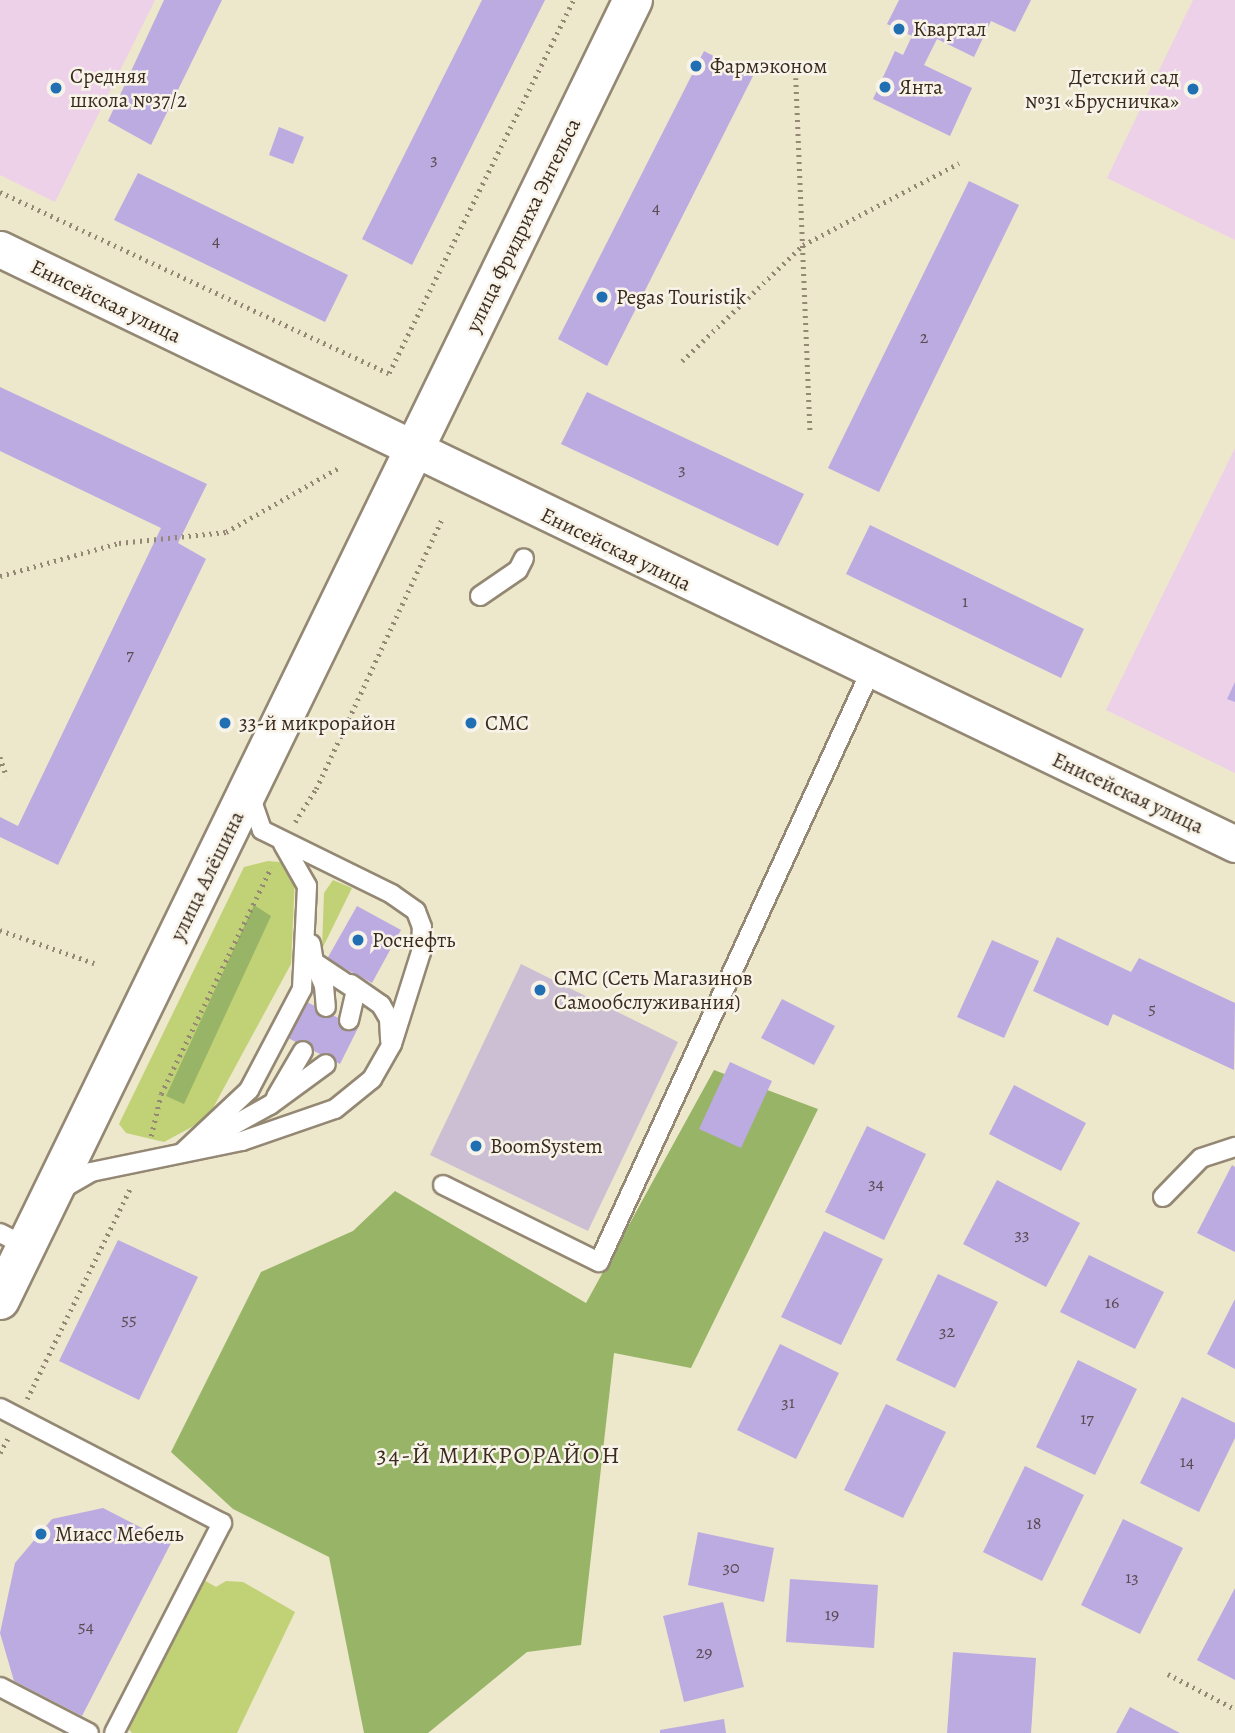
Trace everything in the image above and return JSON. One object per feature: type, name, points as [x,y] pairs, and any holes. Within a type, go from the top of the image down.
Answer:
[{"type":"street","name":"улица Фридриха Энгельса","points":[[413,451],[633,0]]},
{"type":"street","name":"Енисейская улица","points":[[0,249],[413,451],[1235,844]]},
{"type":"street","name":"улица Алёшина","points":[[0,1300],[23,1231],[249,791],[413,451]]},
{"type":"lane","points":[[480,596],[518,570],[524,558]]},
{"type":"lane","points":[[443,1185],[599,1262],[871,670]]},
{"type":"lane","points":[[23,1231],[62,1188],[91,1172],[242,1141],[335,1109],[373,1079],[388,1051],[416,976],[421,952],[419,918],[392,894],[283,844],[262,830],[249,791]]},
{"type":"lane","points":[[183,1152],[228,1114],[265,1063],[302,989],[307,886],[283,844]]},
{"type":"lane","points":[[307,924],[314,962],[324,986],[326,1007]]},
{"type":"lane","points":[[314,962],[351,984],[383,1008],[391,1032],[388,1051]]},
{"type":"lane","points":[[349,1020],[357,997],[351,984]]},
{"type":"lane","points":[[270,1105],[303,1051]]},
{"type":"lane","points":[[183,1152],[270,1105],[326,1064]]},
{"type":"lane","points":[[1163,1197],[1201,1158],[1235,1147]]},
{"type":"lane","points":[[0,1408],[222,1523],[114,1733]]},
{"type":"lane","points":[[0,1687],[89,1733]]},
{"type":"path","points":[[0,192],[390,373],[573,0]]},
{"type":"path","points":[[796,78],[810,434]]},
{"type":"path","points":[[682,361],[803,245],[959,163]]},
{"type":"path","points":[[0,576],[119,543],[226,532],[338,468]]},
{"type":"path","points":[[297,818],[316,789],[442,519]]},
{"type":"path","points":[[0,757],[8,777]]},
{"type":"path","points":[[0,929],[94,963]]},
{"type":"path","points":[[1168,1674],[1235,1709]]},
{"type":"shaded area","name":"Средняя школа №37/2","points":[[0,0],[155,0],[55,202],[0,175]]},
{"type":"shaded area","name":"Детский сад №31 «Брусничка»","points":[[1193,0],[1235,0],[1235,240],[1107,178]]},
{"type":"shaded area","points":[[1235,448],[1235,773],[1106,710]]},
{"type":"shaded area","points":[[521,964],[678,1042],[588,1231],[430,1155]]},
{"type":"green space","points":[[268,861],[280,862],[295,877],[291,964],[213,1108],[201,1122],[164,1142],[126,1133],[119,1124],[244,867]]},
{"type":"green space","points":[[333,880],[352,888],[322,949],[324,893]]},
{"type":"green space","points":[[254,905],[271,916],[184,1104],[166,1096]]},
{"type":"green space","points":[[714,1070],[818,1109],[691,1368],[614,1353],[581,1645],[527,1652],[428,1733],[364,1733],[329,1557],[233,1509],[171,1452],[261,1272],[353,1231],[395,1191],[586,1303]]},
{"type":"green space","points":[[202,1579],[216,1587],[226,1581],[243,1582],[295,1612],[237,1733],[132,1733],[128,1728]]},
{"type":"building","points":[[164,0],[222,0],[151,145],[108,121]]},
{"type":"building","points":[[482,0],[545,0],[412,265],[362,239]]},
{"type":"building","points":[[899,0],[1031,0],[1015,32],[991,21],[974,57],[937,39],[924,65],[972,88],[950,136],[873,99],[895,51],[903,55],[912,36],[887,24]]},
{"type":"building","points":[[704,51],[753,76],[607,366],[558,339]]},
{"type":"building","points":[[279,127],[304,137],[293,164],[269,155]]},
{"type":"building","points":[[138,173],[348,275],[325,322],[114,220]]},
{"type":"building","points":[[969,181],[1019,205],[879,492],[828,468]]},
{"type":"building","points":[[0,387],[207,484],[178,543],[206,559],[58,865],[0,837],[0,817],[18,826],[161,528],[0,451]]},
{"type":"building","points":[[587,392],[804,494],[778,546],[561,444]]},
{"type":"building","points":[[870,525],[1084,629],[1061,678],[846,574]]},
{"type":"building","points":[[1235,682],[1235,702],[1227,699]]},
{"type":"building","points":[[357,906],[401,930],[372,983],[327,959]]},
{"type":"building","points":[[1057,937],[1131,972],[1139,958],[1235,1003],[1234,1070],[1113,1014],[1108,1026],[1033,991]]},
{"type":"building","points":[[992,940],[1039,961],[1004,1038],[957,1017]]},
{"type":"building","points":[[301,999],[358,1028],[340,1064],[282,1035]]},
{"type":"building","points":[[782,999],[835,1026],[814,1065],[761,1038]]},
{"type":"building","points":[[730,1062],[772,1081],[741,1148],[699,1129]]},
{"type":"building","points":[[1014,1085],[1086,1123],[1061,1171],[989,1134]]},
{"type":"building","points":[[867,1126],[926,1154],[884,1240],[825,1212]]},
{"type":"building","points":[[1232,1165],[1235,1167],[1235,1252],[1197,1233]]},
{"type":"building","points":[[997,1180],[1080,1223],[1046,1287],[963,1244]]},
{"type":"building","points":[[824,1231],[883,1259],[841,1345],[781,1317]]},
{"type":"building","points":[[118,1240],[198,1277],[139,1400],[59,1361]]},
{"type":"building","points":[[1089,1255],[1164,1292],[1135,1349],[1060,1312]]},
{"type":"building","points":[[938,1274],[998,1302],[955,1388],[896,1360]]},
{"type":"building","points":[[1235,1299],[1235,1369],[1207,1354]]},
{"type":"building","points":[[780,1344],[839,1373],[796,1459],[737,1430]]},
{"type":"building","points":[[1078,1360],[1137,1389],[1095,1475],[1036,1447]]},
{"type":"building","points":[[1182,1397],[1235,1423],[1235,1438],[1199,1512],[1140,1483]]},
{"type":"building","points":[[886,1404],[946,1432],[903,1518],[844,1490]]},
{"type":"building","points":[[1025,1466],[1084,1495],[1042,1581],[983,1552]]},
{"type":"building","points":[[103,1508],[171,1543],[82,1716],[14,1681],[0,1633],[15,1563],[52,1519]]},
{"type":"building","points":[[1123,1519],[1183,1548],[1140,1634],[1081,1605]]},
{"type":"building","points":[[698,1532],[774,1548],[764,1602],[688,1585]]},
{"type":"building","points":[[790,1579],[878,1585],[874,1648],[786,1642]]},
{"type":"building","points":[[1235,1588],[1235,1680],[1197,1660]]},
{"type":"building","points":[[723,1602],[744,1687],[684,1702],[663,1616]]},
{"type":"building","points":[[953,1652],[1036,1658],[1031,1733],[947,1733]]},
{"type":"building","points":[[1130,1707],[1180,1733],[1116,1733]]},
{"type":"building","points":[[724,1719],[726,1733],[660,1733],[660,1730]]},
{"type":"place","name":"Квартал","points":[[899,29]]},
{"type":"place","name":"Фармэконом","points":[[696,66]]},
{"type":"place","name":"Янта","points":[[885,87]]},
{"type":"place","name":"Средняя школа №37/2","points":[[56,88]]},
{"type":"place","name":"Детский сад №31 «Брусничка»","points":[[1193,89]]},
{"type":"place","name":"Pegas Touristik","points":[[602,297]]},
{"type":"place","name":"33-й микрорайон","points":[[225,723]]},
{"type":"place","name":"СМС","points":[[471,723]]},
{"type":"place","name":"Роснефть","points":[[358,940]]},
{"type":"place","name":"СМС (Сеть Магазинов Самообслуживания)","points":[[540,990]]},
{"type":"place","name":"BoomSystem","points":[[476,1146]]},
{"type":"place","name":"Миасс Мебель","points":[[41,1534]]},
{"type":"district","name":"34-Й МИКРОРАЙОН","points":[[499,1456]]}]
